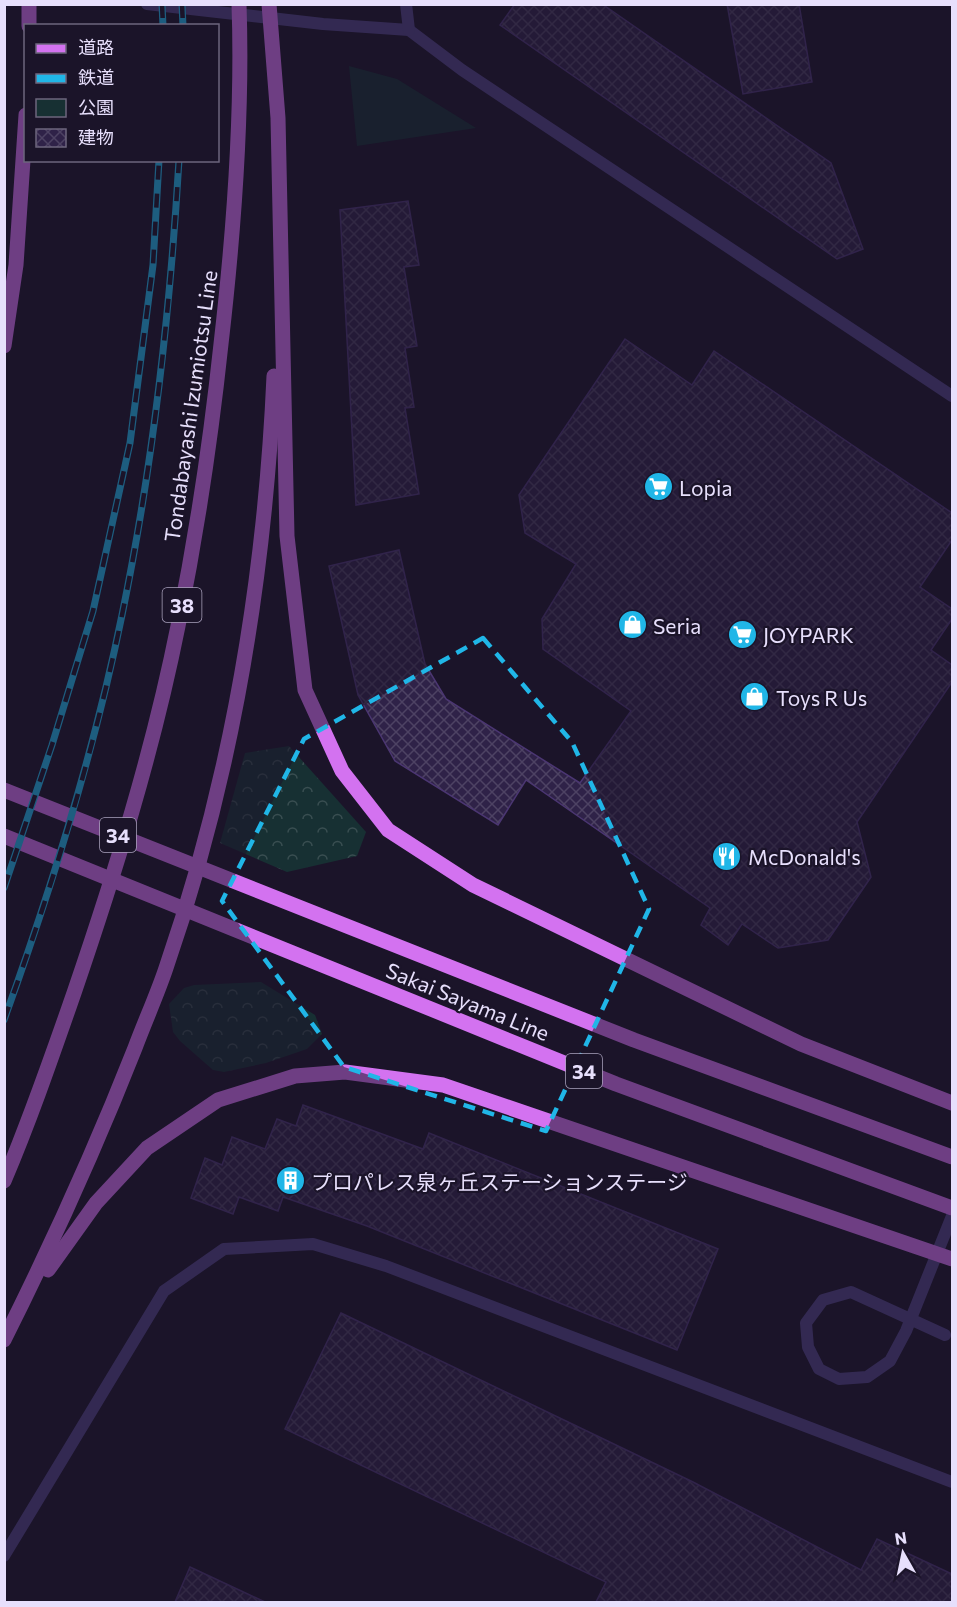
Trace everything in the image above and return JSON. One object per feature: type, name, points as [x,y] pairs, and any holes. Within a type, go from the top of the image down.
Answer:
[{"type":"main road","points":[[29,4],[29,24]]},
{"type":"main road","name":"Tondabayashi Izumiotsu Line","points":[[4,1181],[22,1139],[107,896],[146,762],[178,627],[209,455],[230,272],[241,72],[239,4]]},
{"type":"main road","points":[[269,4],[278,118],[287,536],[305,690],[342,771],[388,830],[473,885],[801,1044],[952,1103]]},
{"type":"main road","points":[[4,346],[16,266],[24,145]]},
{"type":"main road","points":[[4,1340],[47,1254],[116,1097],[166,968],[204,845],[233,721],[255,592],[270,461],[280,241]]},
{"type":"main road","name":"Sakai Sayama Line","points":[[4,790],[634,1040],[952,1157]]},
{"type":"main road","name":"Sakai Sayama Line","points":[[4,836],[616,1084],[952,1208]]},
{"type":"main road","points":[[4,1340],[54,1259],[96,1203],[147,1148],[218,1100],[295,1076],[345,1072],[443,1086],[952,1258]]},
{"type":"street","points":[[147,4],[323,24],[409,30],[462,69],[952,396]]},
{"type":"street","points":[[405,4],[409,30]]},
{"type":"street","points":[[945,1335],[924,1326],[914,1321],[903,1316],[893,1311],[851,1292],[823,1300],[806,1323],[808,1347],[819,1369],[839,1379],[867,1377],[890,1361],[911,1321],[915,1310],[952,1215]]},
{"type":"street","points":[[4,1556],[164,1291],[224,1249],[313,1244],[386,1266],[952,1482]]},
{"type":"highlighted area","points":[[483,638],[572,742],[649,909],[546,1131],[344,1067],[222,901],[304,739]]},
{"type":"green space","points":[[349,66],[397,79],[476,128],[357,146]]},
{"type":"green space","points":[[289,746],[366,832],[357,856],[287,872],[220,843],[245,753]]},
{"type":"green space","points":[[261,982],[315,1015],[322,1034],[307,1049],[266,1063],[224,1072],[213,1070],[173,1032],[169,1004],[184,988],[194,985]]},
{"type":"building","points":[[515,4],[602,4],[831,163],[863,249],[837,259],[500,25]]},
{"type":"building","points":[[727,4],[799,4],[812,82],[743,94]]},
{"type":"building","points":[[408,201],[419,265],[404,267],[417,346],[405,348],[414,407],[405,408],[419,494],[356,505],[340,210]]},
{"type":"building","name":"JOYPARK","points":[[625,339],[692,385],[714,351],[952,513],[952,540],[920,587],[952,609],[952,619],[931,650],[952,665],[952,682],[857,822],[871,877],[828,940],[778,948],[742,924],[728,945],[701,925],[710,908],[526,780],[498,825],[395,761],[358,695],[329,566],[399,550],[425,664],[446,699],[580,783],[631,711],[543,649],[542,619],[576,564],[525,533],[519,495]]},
{"type":"building","points":[[303,1105],[423,1149],[429,1133],[718,1249],[677,1350],[367,1226],[283,1197],[278,1211],[239,1197],[233,1214],[191,1198],[205,1158],[222,1165],[232,1137],[265,1149],[277,1119],[296,1126]]},
{"type":"building","points":[[341,1313],[693,1482],[861,1570],[877,1539],[952,1574],[952,1602],[596,1602],[606,1582],[285,1429]]},
{"type":"building","points":[[190,1567],[265,1602],[175,1602]]},
{"type":"railway","points":[[162,4],[163,24]]},
{"type":"railway","points":[[182,4],[183,24]]},
{"type":"railway","points":[[4,888],[52,745],[93,611],[130,443],[153,265],[159,162]]},
{"type":"railway","points":[[4,1020],[39,920],[85,769],[122,615],[143,502],[159,389],[171,275],[179,162]]},
{"type":"place","name":"Lopia","points":[[658,487]]},
{"type":"place","name":"Seria","points":[[632,625]]},
{"type":"place","name":"JOYPARK","points":[[742,634]]},
{"type":"place","name":"Toys R Us","points":[[755,697]]},
{"type":"place","name":"McDonald's","points":[[727,856]]},
{"type":"place","name":"プロパレス泉ヶ丘ステーションステージ","points":[[290,1181]]}]
